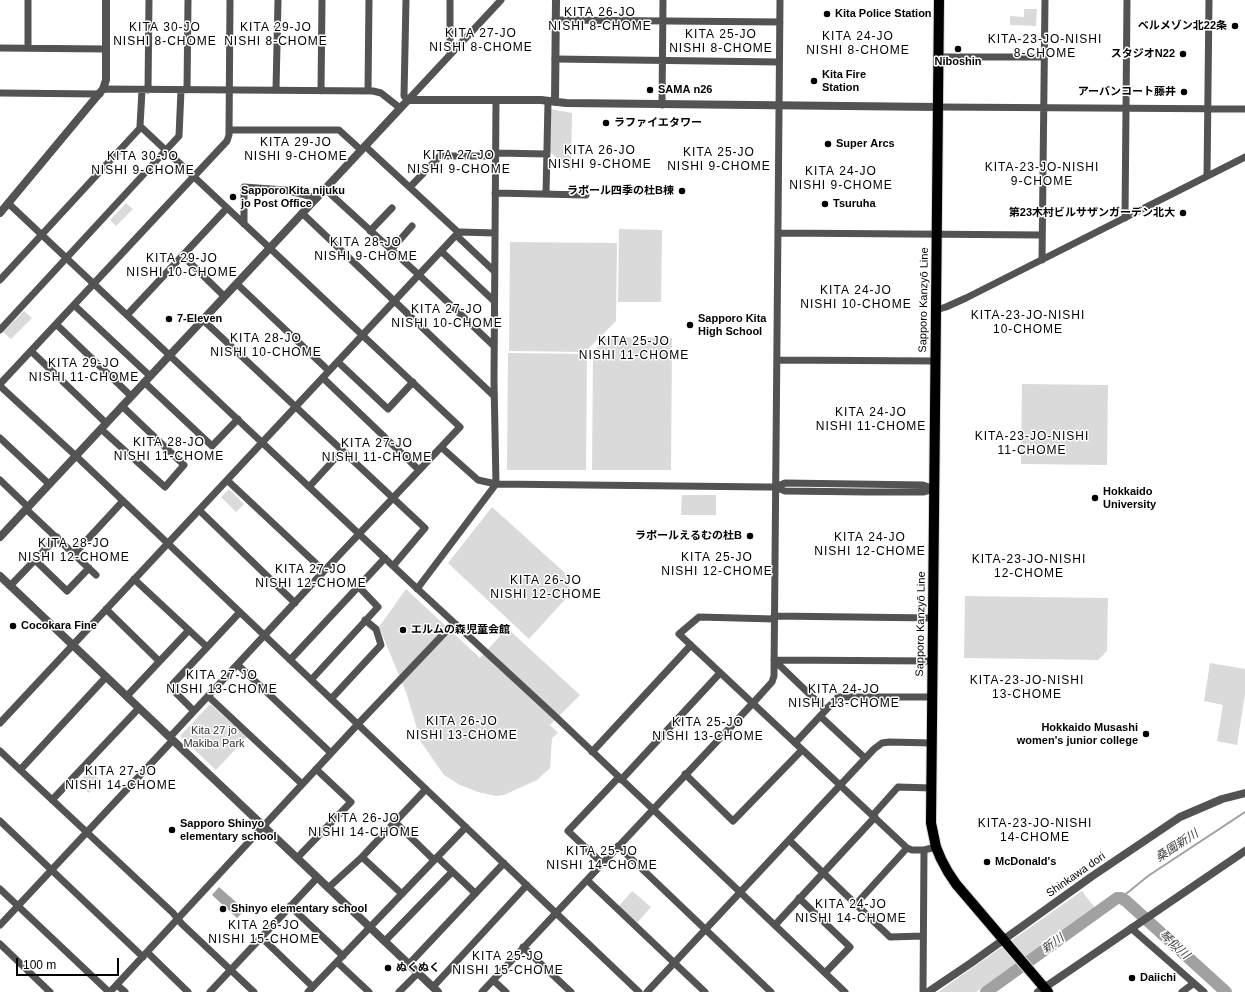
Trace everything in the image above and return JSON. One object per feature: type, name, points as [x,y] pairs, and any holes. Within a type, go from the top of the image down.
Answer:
[{"type":"main road","name":"Sapporo Kanzyō Line","points":[[939,0],[932,697],[933,834],[941,859],[952,878],[1004,939],[1044,991]]},
{"type":"street","points":[[28,0],[28,48]]},
{"type":"street","points":[[0,213],[101,92],[106,80],[106,0]]},
{"type":"street","points":[[0,925],[172,739],[194,711],[460,427],[140,126],[145,90],[149,0]]},
{"type":"street","points":[[0,330],[179,136],[184,90],[188,0]]},
{"type":"street","points":[[230,0],[229,135],[227,141],[56,324],[1,388],[76,456],[639,992]]},
{"type":"street","points":[[276,90],[278,0]]},
{"type":"street","points":[[321,90],[322,0]]},
{"type":"street","points":[[368,91],[369,0]]},
{"type":"street","points":[[406,0],[404,96],[408,100],[541,100],[566,103],[779,106],[1245,109]]},
{"type":"street","points":[[450,0],[450,53]]},
{"type":"street","points":[[0,536],[204,320],[224,296],[237,284],[450,53],[501,0]]},
{"type":"street","points":[[546,194],[547,154],[555,59],[556,0]]},
{"type":"street","points":[[662,104],[663,0]]},
{"type":"street","points":[[482,992],[753,703],[772,682],[774,676],[780,0]]},
{"type":"street","points":[[1042,260],[1045,0]]},
{"type":"street","points":[[1125,218],[1127,0]]},
{"type":"street","points":[[1207,176],[1209,0]]},
{"type":"street","points":[[555,20],[780,22]]},
{"type":"street","points":[[0,48],[106,49]]},
{"type":"street","points":[[938,56],[1044,57]]},
{"type":"street","points":[[555,59],[779,62]]},
{"type":"street","points":[[0,93],[145,90],[373,91],[381,94],[400,108]]},
{"type":"street","points":[[417,589],[496,484],[494,271],[496,100]]},
{"type":"street","points":[[0,280],[141,127]]},
{"type":"street","points":[[229,130],[339,130],[410,187],[494,271]]},
{"type":"street","points":[[410,187],[440,156],[547,154]]},
{"type":"street","points":[[936,310],[946,307],[1042,260],[1245,157]]},
{"type":"street","points":[[244,224],[244,187],[285,190],[317,198]]},
{"type":"street","points":[[325,189],[494,346]]},
{"type":"street","points":[[495,193],[586,195]]},
{"type":"street","points":[[8,204],[653,809],[845,992]]},
{"type":"street","points":[[127,315],[227,208]]},
{"type":"street","points":[[370,231],[392,208]]},
{"type":"street","points":[[302,213],[494,396]]},
{"type":"street","points":[[391,250],[412,226]]},
{"type":"street","points":[[0,722],[457,234],[460,232],[495,232]]},
{"type":"street","points":[[778,233],[1042,235]]},
{"type":"street","points":[[441,251],[494,301]]},
{"type":"street","points":[[183,256],[224,296]]},
{"type":"street","points":[[237,284],[329,371]]},
{"type":"street","points":[[74,305],[212,446],[238,419]]},
{"type":"street","points":[[204,320],[392,499],[425,528],[393,566]]},
{"type":"street","points":[[56,324],[131,396]]},
{"type":"street","points":[[31,352],[103,426],[165,486],[184,465],[122,406]]},
{"type":"street","points":[[777,360],[935,361]]},
{"type":"street","points":[[338,362],[388,409],[413,382]]},
{"type":"street","points":[[323,378],[419,470]]},
{"type":"street","points":[[0,438],[49,484]]},
{"type":"street","points":[[441,447],[478,480],[496,484],[775,487],[785,490],[868,492],[923,492],[934,489]]},
{"type":"street","points":[[309,487],[342,451]]},
{"type":"street","points":[[0,480],[96,575]]},
{"type":"street","points":[[227,480],[324,571]]},
{"type":"street","points":[[74,554],[123,501]]},
{"type":"street","points":[[199,510],[295,603]]},
{"type":"street","points":[[10,586],[57,538]]},
{"type":"street","points":[[290,660],[385,558]]},
{"type":"street","points":[[35,560],[67,591],[89,568]]},
{"type":"street","points":[[0,576],[436,989],[527,885]]},
{"type":"street","points":[[134,579],[207,648]]},
{"type":"street","points":[[311,680],[378,607],[358,586]]},
{"type":"street","points":[[106,610],[159,662]]},
{"type":"street","points":[[194,711],[170,687],[240,612]]},
{"type":"street","points":[[933,618],[699,617],[679,634],[907,848],[912,850],[924,850],[936,847]]},
{"type":"street","points":[[331,699],[381,645],[376,630],[365,620]]},
{"type":"street","points":[[0,889],[110,992],[302,784],[454,623]]},
{"type":"street","points":[[127,696],[189,630]]},
{"type":"street","points":[[592,752],[691,645]]},
{"type":"street","points":[[774,660],[933,661]]},
{"type":"street","points":[[774,660],[826,710]]},
{"type":"street","points":[[238,665],[331,753]]},
{"type":"street","points":[[602,863],[568,831],[720,673]]},
{"type":"street","points":[[20,770],[106,677]]},
{"type":"street","points":[[208,696],[302,784]]},
{"type":"street","points":[[795,743],[838,697],[932,697]]},
{"type":"street","points":[[52,800],[139,708]]},
{"type":"street","points":[[820,716],[865,758]]},
{"type":"street","points":[[647,992],[874,749],[882,743],[889,742],[932,743]]},
{"type":"street","points":[[685,774],[733,821],[802,750]]},
{"type":"street","points":[[0,751],[173,913],[254,992]]},
{"type":"street","points":[[297,858],[351,802],[316,769]]},
{"type":"street","points":[[775,925],[874,816],[898,787],[932,788]]},
{"type":"street","points":[[328,888],[362,857],[426,789]]},
{"type":"street","name":"Shinkawa dori","points":[[928,992],[1180,817],[1222,799],[1245,793]]},
{"type":"street","points":[[0,821],[52,870],[188,992]]},
{"type":"street","points":[[395,822],[475,893]]},
{"type":"street","points":[[261,938],[311,990],[466,827]]},
{"type":"street","points":[[789,840],[890,937],[923,936]]},
{"type":"street","points":[[618,846],[771,992]]},
{"type":"street","points":[[856,904],[907,848]]},
{"type":"street","points":[[923,992],[924,850]]},
{"type":"street","points":[[1044,991],[1152,914],[1245,851]]},
{"type":"street","points":[[362,857],[402,894]]},
{"type":"street","points":[[409,964],[504,863]]},
{"type":"street","points":[[385,942],[452,872]]},
{"type":"street","points":[[210,992],[318,878]]},
{"type":"street","points":[[587,880],[705,992]]},
{"type":"street","points":[[800,898],[850,946],[825,973]]},
{"type":"street","points":[[290,906],[343,956]]},
{"type":"street","points":[[1133,928],[1204,992]]},
{"type":"street","points":[[0,944],[50,992]]},
{"type":"street","points":[[523,947],[571,992]]},
{"type":"street","points":[[337,962],[370,992]]},
{"type":"street","points":[[399,992],[418,973]]},
{"type":"street","points":[[493,980],[506,992]]},
{"type":"street","points":[[1182,992],[1194,983]]},
{"type":"street","points":[[117,985],[124,992]]},
{"type":"green space","points":[[1024,9],[1037,9],[1036,26],[1010,25],[1010,16],[1024,17]]},
{"type":"green space","points":[[550,109],[572,113],[571,171],[549,151]]},
{"type":"green space","points":[[126,203],[133,209],[116,226],[110,220]]},
{"type":"green space","points":[[619,229],[662,230],[661,302],[618,302]]},
{"type":"green space","points":[[510,242],[617,243],[616,321],[585,352],[509,351]]},
{"type":"green space","points":[[24,311],[32,318],[11,339],[3,332]]},
{"type":"green space","points":[[605,337],[672,338],[671,470],[592,470],[593,352]]},
{"type":"green space","points":[[508,353],[587,354],[586,470],[507,470]]},
{"type":"green space","points":[[1022,384],[1108,385],[1107,465],[1021,464]]},
{"type":"green space","points":[[229,489],[244,504],[236,512],[221,497]]},
{"type":"green space","points":[[682,495],[716,495],[716,515],[681,515]]},
{"type":"green space","points":[[492,507],[564,572],[571,593],[529,639],[448,563]]},
{"type":"green space","points":[[406,589],[480,658],[507,628],[580,695],[550,725],[558,733],[552,738],[550,768],[537,780],[504,795],[496,796],[478,792],[460,785],[444,775],[421,742],[406,692],[379,627]]},
{"type":"green space","points":[[965,596],[1108,598],[1107,651],[1098,660],[964,658]]},
{"type":"green space","points":[[1210,663],[1245,669],[1245,694],[1237,745],[1217,741],[1223,705],[1204,701]]},
{"type":"green space","name":"Kita 27 jo Makiba Park","points":[[210,704],[247,737],[216,770],[180,736]]},
{"type":"green space","points":[[90,770],[100,781],[89,793],[78,782]]},
{"type":"green space","points":[[632,891],[651,907],[637,923],[619,906]]},
{"type":"green space","points":[[1082,891],[1095,908],[976,992],[938,992]]},
{"type":"shaded area","points":[[219,887],[245,910],[237,918],[212,895]]},
{"type":"waterway","name":"桑園新川","points":[[1121,898],[1148,876],[1245,812]]},
{"type":"waterway","name":"新川","points":[[986,992],[1117,898],[1121,898],[1126,901],[1226,992]]},
{"type":"place","name":"Kita Police Station","points":[[827,14]]},
{"type":"place","name":"ベルメゾン北22条","points":[[1235,26]]},
{"type":"place","name":"Niboshin","points":[[958,49]]},
{"type":"place","name":"スタジオN22","points":[[1183,54]]},
{"type":"place","name":"Kita Fire Station","points":[[814,81]]},
{"type":"place","name":"SAMA n26","points":[[650,90]]},
{"type":"place","name":"アーバンコート藤井","points":[[1184,92]]},
{"type":"place","name":"ラファイエタワー","points":[[606,123]]},
{"type":"place","name":"Super Arcs","points":[[828,144]]},
{"type":"place","name":"ラポール四季の杜B棟","points":[[682,191]]},
{"type":"place","name":"Sapporo Kita nijuku jo Post Office","points":[[233,197]]},
{"type":"place","name":"Tsuruha","points":[[825,204]]},
{"type":"place","name":"第23木村ビルサザンガーデン北大","points":[[1183,213]]},
{"type":"place","name":"7-Eleven","points":[[169,319]]},
{"type":"place","name":"Sapporo Kita High School","points":[[690,325]]},
{"type":"place","name":"Hokkaido University","points":[[1095,498]]},
{"type":"place","name":"ラポールえるむの杜B","points":[[750,536]]},
{"type":"place","name":"Cocokara Fine","points":[[13,626]]},
{"type":"place","name":"エルムの森児童会館","points":[[403,630]]},
{"type":"place","name":"Hokkaido Musashi women's junior college","points":[[1146,734]]},
{"type":"place","name":"Sapporo Shinyo elementary school","points":[[172,830]]},
{"type":"place","name":"McDonald's","points":[[987,862]]},
{"type":"place","name":"Shinyo elementary school","points":[[223,909]]},
{"type":"place","name":"ぬくぬく","points":[[388,968]]},
{"type":"place","name":"Daiichi","points":[[1132,978]]},
{"type":"district","name":"KITA 26-JO NISHI 8-CHOME","points":[[600,20]]},
{"type":"district","name":"KITA 30-JO NISHI 8-CHOME","points":[[165,35]]},
{"type":"district","name":"KITA 29-JO NISHI 8-CHOME","points":[[276,35]]},
{"type":"district","name":"KITA 27-JO NISHI 8-CHOME","points":[[481,41]]},
{"type":"district","name":"KITA 25-JO NISHI 8-CHOME","points":[[721,42]]},
{"type":"district","name":"KITA 24-JO NISHI 8-CHOME","points":[[858,44]]},
{"type":"district","name":"KITA-23-JO-NISHI 8-CHOME","points":[[1045,47]]},
{"type":"district","name":"KITA 29-JO NISHI 9-CHOME","points":[[296,150]]},
{"type":"district","name":"KITA 26-JO NISHI 9-CHOME","points":[[600,158]]},
{"type":"district","name":"KITA 25-JO NISHI 9-CHOME","points":[[719,160]]},
{"type":"district","name":"KITA 27-JO NISHI 9-CHOME","points":[[459,163]]},
{"type":"district","name":"KITA 30-JO NISHI 9-CHOME","points":[[143,164]]},
{"type":"district","name":"KITA-23-JO-NISHI 9-CHOME","points":[[1042,175]]},
{"type":"district","name":"KITA 24-JO NISHI 9-CHOME","points":[[841,179]]},
{"type":"district","name":"KITA 28-JO NISHI 9-CHOME","points":[[366,250]]},
{"type":"district","name":"KITA 29-JO NISHI 10-CHOME","points":[[182,266]]},
{"type":"district","name":"KITA 24-JO NISHI 10-CHOME","points":[[856,298]]},
{"type":"district","name":"KITA 27-JO NISHI 10-CHOME","points":[[447,317]]},
{"type":"district","name":"KITA-23-JO-NISHI 10-CHOME","points":[[1028,323]]},
{"type":"district","name":"KITA 28-JO NISHI 10-CHOME","points":[[266,346]]},
{"type":"district","name":"KITA 25-JO NISHI 11-CHOME","points":[[634,349]]},
{"type":"district","name":"KITA 29-JO NISHI 11-CHOME","points":[[84,371]]},
{"type":"district","name":"KITA 24-JO NISHI 11-CHOME","points":[[871,420]]},
{"type":"district","name":"KITA-23-JO-NISHI 11-CHOME","points":[[1032,444]]},
{"type":"district","name":"KITA 28-JO NISHI 11-CHOME","points":[[169,450]]},
{"type":"district","name":"KITA 27-JO NISHI 11-CHOME","points":[[377,451]]},
{"type":"district","name":"KITA 24-JO NISHI 12-CHOME","points":[[870,545]]},
{"type":"district","name":"KITA 28-JO NISHI 12-CHOME","points":[[74,551]]},
{"type":"district","name":"KITA 25-JO NISHI 12-CHOME","points":[[717,565]]},
{"type":"district","name":"KITA-23-JO-NISHI 12-CHOME","points":[[1029,567]]},
{"type":"district","name":"KITA 27-JO NISHI 12-CHOME","points":[[311,577]]},
{"type":"district","name":"KITA 26-JO NISHI 12-CHOME","points":[[546,588]]},
{"type":"district","name":"KITA 27-JO NISHI 13-CHOME","points":[[222,683]]},
{"type":"district","name":"KITA-23-JO-NISHI 13-CHOME","points":[[1027,688]]},
{"type":"district","name":"KITA 24-JO NISHI 13-CHOME","points":[[844,697]]},
{"type":"district","name":"KITA 26-JO NISHI 13-CHOME","points":[[462,729]]},
{"type":"district","name":"KITA 25-JO NISHI 13-CHOME","points":[[708,730]]},
{"type":"district","name":"KITA 27-JO NISHI 14-CHOME","points":[[121,779]]},
{"type":"district","name":"KITA 26-JO NISHI 14-CHOME","points":[[364,826]]},
{"type":"district","name":"KITA-23-JO-NISHI 14-CHOME","points":[[1035,831]]},
{"type":"district","name":"KITA 25-JO NISHI 14-CHOME","points":[[602,859]]},
{"type":"district","name":"KITA 24-JO NISHI 14-CHOME","points":[[851,912]]},
{"type":"district","name":"KITA 26-JO NISHI 15-CHOME","points":[[264,933]]},
{"type":"district","name":"KITA 25-JO NISHI 15-CHOME","points":[[508,964]]},
{"type":"water label","name":"琴似川","points":[[1174,945]]}]
